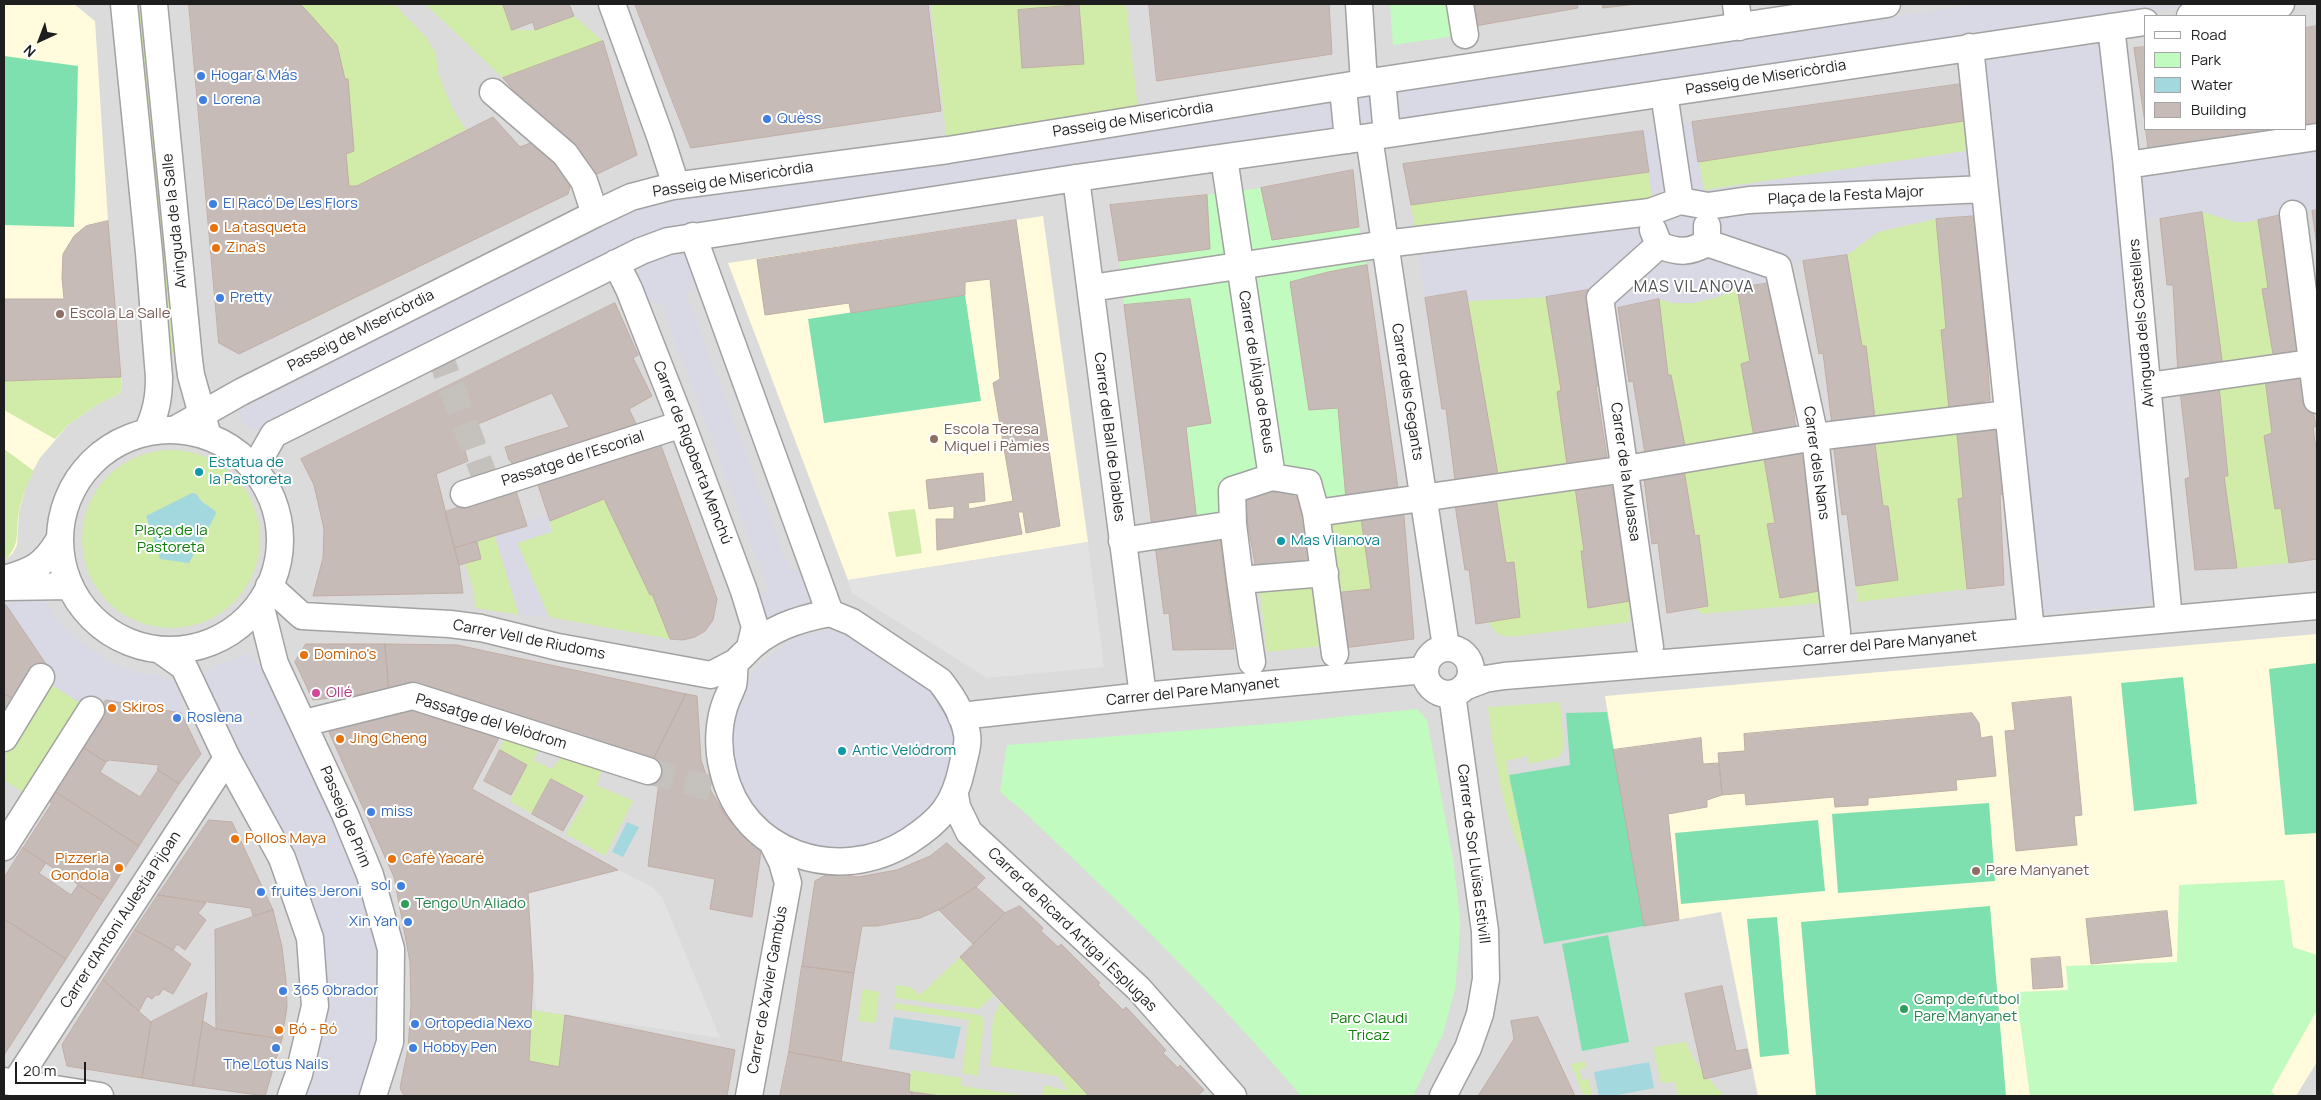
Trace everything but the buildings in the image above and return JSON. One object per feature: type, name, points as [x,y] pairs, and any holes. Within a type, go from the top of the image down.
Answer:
[{"type":"street","name":"Avinguda de la Salle","points":[[124,4],[149,253],[159,394],[156,412],[147,432]]},
{"type":"street","name":"Avinguda de la Salle","points":[[154,4],[189,360],[205,425]]},
{"type":"street","points":[[612,4],[660,136],[672,173],[673,186]]},
{"type":"street","points":[[1359,4],[1368,137]]},
{"type":"street","points":[[1460,4],[1465,34]]},
{"type":"street","name":"Passeig de Misericòrdia","points":[[205,425],[240,392],[595,214],[631,197],[673,186],[948,150],[1363,84],[1738,15],[1887,4]]},
{"type":"street","points":[[2198,15],[2281,4]]},
{"type":"street","name":"Passeig de Misericòrdia","points":[[254,469],[274,434],[641,250],[668,240],[1076,178],[1368,137],[2144,22]]},
{"type":"street","name":"Avinguda dels Castellers","points":[[2111,27],[2127,165],[2168,610]]},
{"type":"street","points":[[1970,47],[2030,623]]},
{"type":"street","points":[[1363,84],[1368,137]]},
{"type":"street","points":[[493,92],[564,154],[584,182],[595,214]]},
{"type":"street","points":[[1090,288],[1385,244],[1650,212],[1680,201],[1664,93]]},
{"type":"street","points":[[2127,165],[2290,134],[2317,137]]},
{"type":"street","name":"Carrer dels Gegants","points":[[1368,137],[1446,647]]},
{"type":"street","name":"Carrer de l'Àliga de Reus","points":[[1224,158],[1272,477]]},
{"type":"street","name":"Carrer del Ball de Diables","points":[[1076,178],[1143,696]]},
{"type":"street","name":"Plaça de la Festa Major","points":[[1680,201],[1708,206],[1749,200],[1984,190]]},
{"type":"street","points":[[1650,212],[1652,228],[1659,245],[1673,251],[1685,252],[1707,243],[1708,206]]},
{"type":"street","points":[[2293,214],[2315,363],[2317,400]]},
{"type":"street","points":[[693,236],[830,613],[852,622],[940,681],[949,692],[961,716],[967,735],[955,794],[949,806],[927,830],[899,847],[873,858],[846,862],[818,860],[791,852],[772,842]]},
{"type":"street","name":"Carrer dels Nans","points":[[1707,243],[1778,267],[1815,437],[1837,632]]},
{"type":"street","name":"Carrer de la Mulassa","points":[[1650,647],[1600,298],[1659,245]]},
{"type":"street","name":"Carrer de Rigoberta Menchú","points":[[616,263],[629,289],[682,424],[755,627],[743,655],[721,720],[720,758],[731,794],[742,812],[772,842]]},
{"type":"street","points":[[2148,386],[2315,363]]},
{"type":"street","points":[[1316,513],[1626,469],[1815,437],[2008,414]]},
{"type":"street","name":"Passatge de l'Escorial","points":[[464,494],[682,424]]},
{"type":"street","points":[[205,425],[254,469],[272,499],[280,534],[276,568],[264,595],[244,622],[228,635],[183,650],[160,650],[137,645],[116,636],[97,623],[82,606],[70,586],[62,564],[59,540],[63,510],[68,496],[84,470],[94,459],[119,442],[147,432],[205,425]]},
{"type":"street","points":[[1252,662],[1233,524],[1232,490],[1272,477],[1308,483],[1316,513],[1335,654]]},
{"type":"street","points":[[1122,541],[1233,524]]},
{"type":"street","points":[[4,579],[38,567],[50,556],[59,540]]},
{"type":"street","points":[[1240,580],[1325,573]]},
{"type":"street","points":[[4,587],[70,586]]},
{"type":"street","name":"Carrer del Pare Manyanet","points":[[1463,683],[1504,676],[1813,651],[2030,623],[2168,610],[2317,588]]},
{"type":"street","name":"Carrer Vell de Riudoms","points":[[264,595],[302,616],[450,624],[481,628],[558,647],[711,675],[743,655],[772,630],[814,616],[830,613]]},
{"type":"street","name":"Passeig de Prim","points":[[264,595],[276,664],[345,814],[370,875],[391,949],[390,1042],[373,1096]]},
{"type":"street","name":"Carrer del Pare Manyanet","points":[[2168,610],[2317,606]]},
{"type":"street","name":"Carrer del Pare Manyanet","points":[[1463,683],[1502,662],[1650,647],[1837,632],[2030,623]]},
{"type":"street","points":[[1446,647],[1453,647],[1466,655],[1463,683],[1445,694],[1432,688],[1425,676],[1424,670],[1428,657],[1433,652],[1446,647]]},
{"type":"street","points":[[160,650],[184,667],[227,758],[282,858],[310,938],[315,1006],[299,1074],[291,1096]]},
{"type":"street","name":"Carrer del Pare Manyanet","points":[[961,716],[1143,696],[1424,670]]},
{"type":"street","points":[[4,738],[41,678]]},
{"type":"street","name":"Carrer de Sor Lluïsa Estivill","points":[[1443,1096],[1468,1048],[1480,1014],[1486,979],[1485,931],[1463,683]]},
{"type":"street","name":"Passatge del Velòdrom","points":[[304,724],[413,696],[648,771]]},
{"type":"street","points":[[4,847],[91,710]]},
{"type":"street","name":"Carrer d'Antoni Aulestia Pijoan","points":[[9,1082],[227,758]]},
{"type":"street","name":"Carrer de Ricard Artiga i Esplugas","points":[[955,794],[958,808],[969,832],[1139,989],[1233,1096]]},
{"type":"street","points":[[927,830],[943,828],[969,832]]},
{"type":"street","name":"Carrer de Xavier Gambús","points":[[749,1096],[788,883],[782,862],[772,842]]},
{"type":"street","points":[[788,883],[800,868],[818,860]]},
{"type":"street","points":[[9,1082],[100,1096]]},
{"type":"shaded area","points":[[4,4],[2317,4],[2317,1096],[4,1096]]},
{"type":"shaded area","name":"Escola La Salle","points":[[4,4],[74,4],[95,21],[108,221],[122,387],[119,394],[98,404],[69,424],[40,458],[27,482],[19,512],[17,545],[13,553],[4,561]]},
{"type":"shaded area","points":[[1978,4],[2205,4],[691,226],[263,428],[249,429],[244,425],[240,417],[241,408],[247,401],[650,200]]},
{"type":"shaded area","points":[[2111,27],[2126,158],[2277,136],[2276,130],[2306,130],[2306,121],[2308,134],[2317,132],[2317,210],[2247,222],[2235,222],[2202,212],[2132,223],[2168,601],[2030,615],[1981,59]]},
{"type":"shaded area","points":[[1692,122],[1704,190],[1966,151],[1978,216],[1936,219],[1896,226],[1878,232],[1847,255],[1803,261],[1778,267],[1777,282],[1738,288],[1718,297],[1694,303],[1672,303],[1659,299],[1618,308],[1588,290],[1546,297],[1468,301],[1466,291],[1425,298],[1416,233],[1652,198],[1643,131]]},
{"type":"shaded area","name":"Escola Teresa Miquel i Pàmies","points":[[1043,216],[1088,542],[848,580],[728,263]]},
{"type":"shaded area","points":[[676,250],[689,257],[700,291],[685,291],[790,570],[800,570],[813,603],[807,609],[778,621],[767,619],[761,615],[755,591],[769,591],[661,304],[648,301],[636,282],[640,266],[645,261]]},
{"type":"shaded area","points":[[548,514],[551,532],[517,543],[549,617],[519,615],[495,536],[527,526],[526,521]]},
{"type":"shaded area","points":[[1088,542],[1104,667],[987,678],[852,593],[848,580]]},
{"type":"shaded area","points":[[30,597],[43,597],[57,620],[72,635],[111,663],[138,673],[166,677],[179,684],[181,713],[107,700],[99,712],[88,708],[47,682],[39,674],[46,664],[6,605]]},
{"type":"shaded area","name":"Antic Velódrom","points":[[828,629],[866,631],[947,703],[954,740],[948,777],[930,809],[904,834],[871,849],[832,852],[799,844],[768,825],[745,797],[732,763],[730,727],[741,691],[762,661],[793,639]]},
{"type":"shaded area","name":"Pare Manyanet","points":[[2317,634],[2317,1062],[2296,1096],[1758,1096],[1721,912],[1644,926],[1605,696]]},
{"type":"shaded area","points":[[249,653],[304,723],[391,949],[373,1096],[291,1096],[310,938],[204,683],[205,674],[217,665]]},
{"type":"shaded area","points":[[618,870],[653,887],[663,899],[720,1038],[536,1010],[528,893]]},
{"type":"green space","points":[[136,4],[144,4],[174,354],[166,355]]},
{"type":"green space","points":[[300,4],[394,4],[426,37],[436,54],[438,73],[453,110],[466,129],[357,186],[349,186],[346,154],[354,151],[348,79],[345,79],[337,45]]},
{"type":"green space","points":[[425,4],[503,4],[512,30],[535,30],[574,16],[603,41],[503,78]]},
{"type":"green space","points":[[931,4],[1126,4],[1139,118],[948,150]]},
{"type":"green space","points":[[1390,4],[1450,4],[1455,36],[1393,45]]},
{"type":"green space","points":[[4,56],[78,66],[74,227],[4,225]]},
{"type":"green space","points":[[1964,121],[1966,151],[1704,191],[1698,162]]},
{"type":"green space","points":[[1649,172],[1653,198],[1416,233],[1411,205]]},
{"type":"green space","points":[[1261,188],[1273,240],[1359,227],[1367,265],[1290,283],[1308,410],[1338,408],[1346,499],[1310,507],[1294,497],[1293,491],[1244,496],[1247,519],[1197,522],[1186,427],[1211,422],[1190,300],[1124,305],[1119,261],[1210,249],[1207,195]]},
{"type":"green space","points":[[2202,212],[2247,222],[2258,220],[2268,288],[2262,289],[2274,360],[2221,367]]},
{"type":"green space","points":[[1936,219],[1946,329],[1942,330],[1949,409],[1875,418],[1866,346],[1862,346],[1847,255],[1878,232]]},
{"type":"green space","points":[[1737,288],[1750,361],[1754,437],[1685,446],[1671,375],[1668,375],[1659,299],[1678,302],[1699,301],[1719,296]]},
{"type":"green space","points":[[965,295],[981,401],[824,423],[808,319]]},
{"type":"green space","points":[[1546,297],[1561,390],[1557,392],[1567,465],[1498,475],[1468,301]]},
{"type":"green space","points":[[121,377],[122,387],[119,394],[98,404],[69,424],[55,439],[4,410],[4,381]]},
{"type":"green space","points":[[2265,379],[2272,433],[2264,436],[2275,508],[2281,508],[2289,563],[2237,568],[2224,476],[2228,475],[2219,386]]},
{"type":"green space","points":[[1956,424],[1963,498],[1958,500],[1967,589],[1858,602],[1856,586],[1883,506],[1874,437]]},
{"type":"green space","points":[[4,449],[34,471],[20,506],[16,544],[4,561]]},
{"type":"green space","name":"Plaça de la Pastoreta","points":[[162,450],[180,450],[205,457],[220,465],[234,476],[245,490],[253,505],[260,530],[260,548],[253,573],[245,588],[234,602],[220,613],[197,624],[180,628],[162,628],[145,624],[129,617],[115,608],[102,595],[86,565],[82,548],[82,530],[86,513],[93,497],[102,483],[115,470],[145,454]]},
{"type":"green space","points":[[1763,453],[1775,523],[1767,525],[1780,598],[1819,591],[1821,603],[1703,614],[1696,609],[1708,606],[1699,535],[1695,536],[1683,464]]},
{"type":"green space","points":[[1574,480],[1584,551],[1581,552],[1588,608],[1630,601],[1629,622],[1518,636],[1500,635],[1488,622],[1520,616],[1514,563],[1506,563],[1495,492]]},
{"type":"green space","points":[[604,499],[650,595],[652,594],[670,639],[549,617],[517,543],[551,532],[550,521]]},
{"type":"green space","points":[[915,509],[922,553],[896,557],[888,512]]},
{"type":"green space","points":[[1360,511],[1371,589],[1334,593],[1323,519]]},
{"type":"green space","points":[[495,536],[519,615],[475,608],[474,592],[465,563],[481,559],[477,542]]},
{"type":"green space","points":[[1322,585],[1329,645],[1267,652],[1260,593]]},
{"type":"green space","points":[[2317,663],[2317,833],[2285,835],[2269,669]]},
{"type":"green space","points":[[2183,677],[2197,804],[2134,811],[2121,683]]},
{"type":"green space","points":[[47,682],[88,708],[30,797],[4,780],[4,750]]},
{"type":"green space","points":[[1560,702],[1564,747],[1559,757],[1529,764],[1527,756],[1506,761],[1525,854],[1518,843],[1512,827],[1500,785],[1488,707]]},
{"type":"green space","name":"Parc Claudi Tricaz","points":[[1417,709],[1427,720],[1454,865],[1460,919],[1455,989],[1443,1034],[1413,1096],[1301,1096],[1235,1021],[1166,949],[1022,810],[1000,792],[1007,745],[1291,722]]},
{"type":"green space","points":[[1607,712],[1644,926],[1544,944],[1509,775],[1570,765],[1566,713]]},
{"type":"green space","points":[[506,733],[541,746],[533,760],[552,769],[564,753],[603,766],[596,785],[633,801],[605,856],[566,834],[587,797],[551,779],[532,814],[510,801],[527,765],[500,750]]},
{"type":"green space","points":[[1989,803],[1995,881],[1838,893],[1832,814]]},
{"type":"green space","points":[[1818,820],[1825,891],[1681,904],[1675,833]]},
{"type":"green space","points":[[2284,880],[2293,947],[2317,955],[2317,1010],[2271,1092],[2277,1096],[2030,1096],[2016,992],[2068,990],[2066,966],[2177,962],[2179,885]]},
{"type":"green space","name":"Camp de futbol Pare Manyanet","points":[[1990,906],[2006,1096],[1816,1096],[1801,922]]},
{"type":"green space","points":[[1777,917],[1789,1054],[1760,1057],[1747,919]]},
{"type":"green space","points":[[1608,935],[1629,1042],[1582,1051],[1562,944]]},
{"type":"green space","points":[[960,957],[994,995],[979,1009],[896,998],[896,985],[910,987],[920,995]]},
{"type":"green space","points":[[863,989],[879,992],[876,1023],[858,1021]]},
{"type":"green space","points":[[1001,1002],[1089,1096],[1042,1096],[1044,1085],[1068,1091],[1058,1076],[990,1066],[993,1017]]},
{"type":"green space","points":[[895,1003],[980,1015],[984,1019],[978,1076],[962,1073],[969,1020],[894,1009]]},
{"type":"green space","points":[[532,1010],[565,1015],[559,1067],[529,1061]]},
{"type":"green space","points":[[1686,1042],[1702,1070],[1723,1094],[1718,1096],[1678,1096],[1675,1082],[1661,1083],[1653,1047]]},
{"type":"green space","points":[[1585,1061],[1585,1068],[1579,1069],[1582,1080],[1589,1079],[1592,1096],[1584,1096],[1571,1064]]},
{"type":"green space","points":[[911,1070],[962,1078],[962,1086],[1027,1096],[941,1096],[909,1091]]},
{"type":"water","points":[[192,493],[197,494],[202,502],[216,512],[215,516],[189,563],[160,559],[146,516]]},
{"type":"water","points":[[627,822],[639,827],[623,857],[612,852]]},
{"type":"water","points":[[894,1017],[961,1027],[954,1059],[889,1049]]},
{"type":"water","points":[[1649,1062],[1654,1088],[1613,1096],[1599,1096],[1594,1072]]},
{"type":"tunnel","points":[[438,350],[488,486]]},
{"type":"tunnel","points":[[648,771],[731,794]]},
{"type":"place","name":"Hogar & Más","points":[[201,76]]},
{"type":"place","name":"Lorena","points":[[203,100]]},
{"type":"place","name":"Quèss","points":[[767,119]]},
{"type":"place","name":"El Racó De Les Flors","points":[[213,204]]},
{"type":"place","name":"La tasqueta","points":[[214,228]]},
{"type":"place","name":"Zina’s","points":[[216,248]]},
{"type":"place","name":"Pretty","points":[[220,298]]},
{"type":"place","name":"Escola La Salle","points":[[60,314]]},
{"type":"place","name":"Escola Teresa Miquel i Pàmies","points":[[934,439]]},
{"type":"place","name":"Estatua de la Pastoreta","points":[[199,472]]},
{"type":"place","name":"Mas Vilanova","points":[[1281,541]]},
{"type":"place","name":"Domino's","points":[[304,655]]},
{"type":"place","name":"Ollé","points":[[316,693]]},
{"type":"place","name":"Skiros","points":[[112,708]]},
{"type":"place","name":"Roslena","points":[[177,718]]},
{"type":"place","name":"Jing Cheng","points":[[340,739]]},
{"type":"place","name":"Antic Velódrom","points":[[842,751]]},
{"type":"place","name":"miss","points":[[371,812]]},
{"type":"place","name":"Pollos Maya","points":[[235,839]]},
{"type":"place","name":"Cafè Yacaré","points":[[392,859]]},
{"type":"place","name":"Pizzeria Gondola","points":[[119,868]]},
{"type":"place","name":"Pare Manyanet","points":[[1976,871]]},
{"type":"place","name":"sol","points":[[401,886]]},
{"type":"place","name":"fruites Jeroni","points":[[261,892]]},
{"type":"place","name":"Tengo Un Aliado","points":[[405,904]]},
{"type":"place","name":"Xin Yan","points":[[408,922]]},
{"type":"place","name":"365 Obrador","points":[[283,991]]},
{"type":"place","name":"Camp de futbol Pare Manyanet","points":[[1904,1009]]},
{"type":"place","name":"Ortopedia Nexo","points":[[415,1024]]},
{"type":"place","name":"Bó - Bó","points":[[279,1030]]},
{"type":"place","name":"The Lotus Nails","points":[[276,1048]]},
{"type":"place","name":"Hobby Pen","points":[[413,1048]]},
{"type":"district","name":"MAS VILANOVA","points":[[1694,288]]}]
